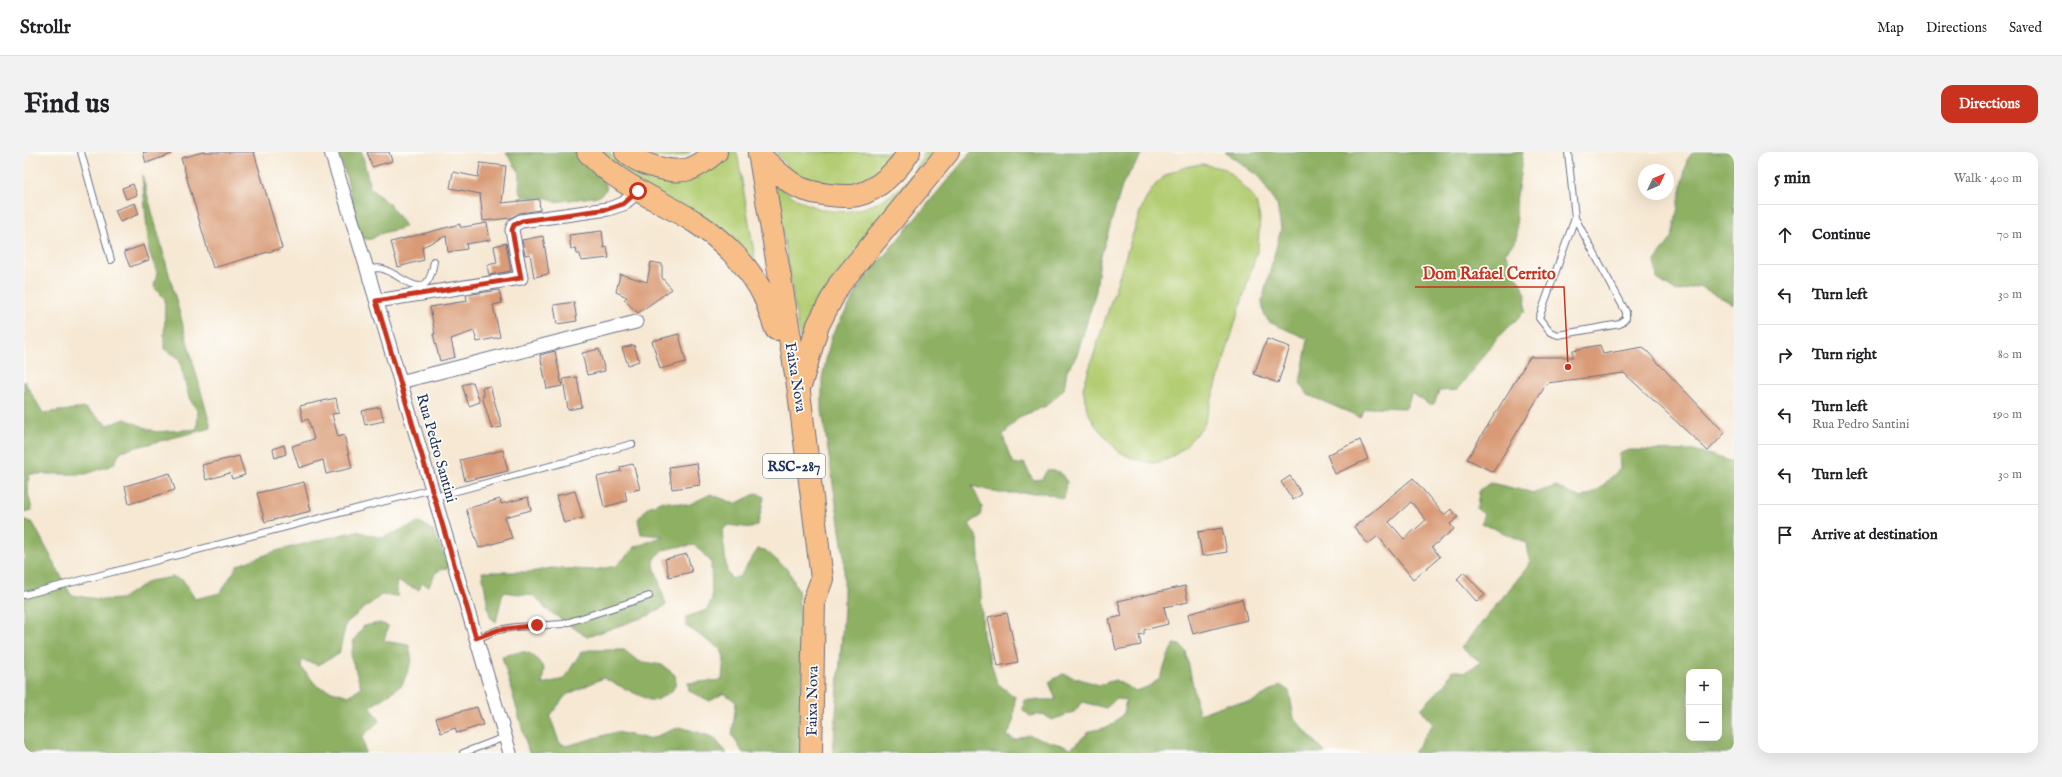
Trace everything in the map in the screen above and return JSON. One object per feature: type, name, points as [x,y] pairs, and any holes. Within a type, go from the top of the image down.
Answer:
[{"type":"highway","points":[[588,152],[600,165],[638,191],[695,222],[724,244],[736,256],[764,298],[776,329]]},
{"type":"highway","points":[[626,152],[647,165],[669,169],[690,169],[716,152]]},
{"type":"highway","points":[[755,153],[799,187],[818,194],[857,195],[870,189],[889,175],[901,164],[909,152]]},
{"type":"highway","points":[[799,392],[818,325],[839,285],[948,152]]},
{"type":"highway","name":"Faixa Nova","points":[[755,153],[776,329],[788,409],[808,583],[814,601]]},
{"type":"highway","name":"Faixa Nova","points":[[755,153],[799,392],[822,579],[814,601],[811,753]]},
{"type":"street","name":"Rua Pedro Santini","points":[[331,152],[510,753]]},
{"type":"street","points":[[376,301],[521,278],[512,230],[514,225],[522,221],[608,209],[623,204],[638,191]]},
{"type":"street","points":[[400,382],[636,322]]},
{"type":"lane","points":[[81,152],[111,260]]},
{"type":"lane","points":[[1568,152],[1575,218],[1626,312],[1626,318],[1620,324],[1558,334],[1550,332],[1539,318],[1575,218]]},
{"type":"lane","points":[[367,269],[382,268],[405,282],[414,285],[421,285],[426,284],[432,276],[434,261]]},
{"type":"lane","points":[[24,595],[632,444]]},
{"type":"lane","points":[[476,638],[498,630],[516,627],[563,624],[649,596]]},
{"type":"lane","points":[[463,753],[505,737]]},
{"type":"green space","points":[[338,152],[362,152],[370,188],[390,205],[405,226],[379,234],[371,239],[360,237],[347,179]]},
{"type":"green space","points":[[580,152],[598,171],[607,188],[600,196],[555,202],[548,198],[523,197],[519,190],[520,173],[506,153]]},
{"type":"green space","points":[[598,152],[608,152],[627,170],[659,181],[677,180],[712,167],[730,152],[737,152],[758,276]]},
{"type":"green space","points":[[646,152],[691,152],[668,158],[651,155]]},
{"type":"green space","points":[[776,152],[900,152],[872,184],[845,189],[808,179],[791,172]]},
{"type":"green space","points":[[924,152],[932,152],[821,296],[800,339],[775,183],[804,203],[834,211],[849,211],[881,201],[896,191],[913,173]]},
{"type":"green space","points":[[971,152],[1148,152],[1142,154],[1123,183],[1100,259],[1096,291],[1077,355],[1067,370],[1064,389],[1046,406],[1019,417],[1003,435],[1010,458],[1015,465],[1024,463],[1033,480],[1042,479],[1047,470],[1060,472],[1067,482],[1064,499],[1044,493],[999,493],[972,486],[982,507],[980,516],[969,524],[978,539],[983,636],[997,683],[1015,697],[1013,724],[1007,736],[1015,740],[1028,735],[1071,748],[1090,731],[1109,727],[1123,714],[1126,700],[1116,699],[1106,708],[1082,702],[1074,712],[1052,720],[1043,714],[1030,716],[1023,710],[1024,700],[1056,700],[1049,682],[1063,674],[1099,685],[1115,680],[1136,691],[1154,683],[1159,679],[1174,644],[1180,645],[1186,652],[1199,714],[1227,704],[1252,702],[1280,685],[1289,691],[1294,718],[1325,753],[833,753],[844,608],[844,557],[822,410],[822,378],[827,355],[832,335],[863,281]]},
{"type":"green space","points":[[1225,152],[1523,152],[1516,203],[1517,239],[1505,253],[1526,294],[1525,311],[1492,344],[1457,390],[1439,391],[1434,404],[1428,404],[1412,393],[1406,408],[1373,407],[1365,409],[1360,417],[1308,395],[1300,383],[1308,339],[1269,322],[1264,314],[1262,301],[1281,229],[1277,205],[1259,177]]},
{"type":"green space","points":[[1693,152],[1734,152],[1733,304],[1699,286],[1677,292],[1657,279],[1655,261],[1672,238],[1687,160]]},
{"type":"green space","points":[[1202,164],[1226,169],[1255,199],[1260,218],[1258,248],[1204,425],[1183,449],[1168,459],[1153,463],[1134,459],[1118,451],[1095,425],[1087,410],[1083,388],[1140,212],[1145,201],[1151,191],[1163,178],[1180,169]]},
{"type":"green space","points":[[142,175],[211,428],[121,451],[113,465],[86,474],[29,474],[28,493],[32,510],[24,512],[24,381],[43,413],[85,408],[108,425],[125,419],[156,432],[197,429],[198,412],[189,398],[179,358],[164,349],[165,299],[154,287],[157,273],[149,251]]},
{"type":"green space","points":[[1628,450],[1697,451],[1734,462],[1734,753],[1413,753],[1433,724],[1421,709],[1446,683],[1452,670],[1465,672],[1481,662],[1461,648],[1530,564],[1527,543],[1481,523],[1484,514],[1477,509],[1479,490],[1491,483],[1534,493],[1557,486],[1568,493],[1582,498],[1598,490],[1620,469],[1619,454]]},
{"type":"green space","points":[[757,493],[764,497],[758,524],[752,528],[728,525],[722,531],[727,572],[732,579],[740,576],[758,549],[765,550],[789,571],[798,590],[804,662],[801,697],[802,753],[743,753],[732,735],[736,702],[724,693],[710,701],[689,691],[688,683],[722,680],[724,656],[720,649],[686,626],[686,617],[707,610],[712,598],[711,562],[695,545],[671,548],[660,553],[656,557],[653,562],[666,605],[650,615],[587,637],[546,609],[535,596],[503,592],[496,622],[490,617],[482,572],[531,572],[551,568],[594,570],[616,566],[635,547],[664,536],[641,534],[638,519],[648,507],[663,501],[688,505],[711,494],[735,504]]},
{"type":"green space","points":[[24,519],[33,523],[71,595],[104,600],[121,599],[149,581],[173,577],[183,580],[195,599],[220,593],[238,565],[276,551],[356,531],[382,538],[420,522],[433,531],[450,567],[436,572],[429,586],[422,583],[419,590],[396,581],[398,596],[381,595],[346,623],[339,654],[318,665],[302,660],[301,667],[318,687],[349,696],[361,687],[351,657],[354,640],[364,626],[380,623],[388,626],[384,641],[409,645],[412,661],[402,685],[370,707],[380,720],[363,736],[365,753],[24,753]]},
{"type":"green space","points":[[589,650],[624,650],[638,661],[662,665],[675,675],[676,683],[672,691],[657,700],[649,700],[603,678],[566,695],[550,716],[559,742],[566,746],[616,732],[649,739],[680,727],[713,737],[727,753],[529,753],[502,656],[522,652],[530,654],[539,661],[544,668],[542,684],[564,679],[581,652]]},
{"type":"building","points":[[143,152],[172,152],[172,154],[146,163]]},
{"type":"building","points":[[203,152],[254,152],[282,248],[213,268],[181,158]]},
{"type":"building","points":[[367,152],[389,152],[392,161],[372,167]]},
{"type":"building","points":[[480,163],[506,166],[502,203],[539,199],[540,210],[520,213],[510,218],[483,221],[480,194],[450,188],[453,172],[478,177]]},
{"type":"building","points":[[133,184],[137,195],[126,199],[122,188]]},
{"type":"building","points":[[135,203],[139,214],[120,222],[115,210]]},
{"type":"building","points":[[487,223],[490,240],[466,244],[467,249],[448,252],[446,236],[422,247],[424,260],[398,267],[391,242],[460,224],[460,227],[464,227]]},
{"type":"building","points":[[602,231],[604,248],[607,247],[609,258],[581,261],[580,254],[577,254],[576,248],[571,249],[569,235]]},
{"type":"building","points":[[543,236],[549,274],[534,277],[530,254],[525,255],[522,240]]},
{"type":"building","points":[[506,243],[511,271],[489,275],[487,265],[497,263],[494,246]]},
{"type":"building","points":[[144,245],[149,260],[130,267],[124,252]]},
{"type":"building","points":[[651,262],[662,264],[662,278],[672,289],[638,313],[624,300],[627,297],[616,292],[620,274],[647,282]]},
{"type":"building","points":[[499,290],[502,303],[493,305],[500,337],[477,342],[474,331],[451,339],[455,357],[440,361],[433,334],[435,334],[430,307],[467,301],[466,295]]},
{"type":"building","points":[[574,302],[577,321],[557,324],[554,305]]},
{"type":"building","points":[[679,334],[686,362],[660,369],[652,341]]},
{"type":"building","points":[[1267,339],[1290,347],[1278,383],[1254,374]]},
{"type":"building","points":[[634,345],[639,361],[628,365],[622,348]]},
{"type":"building","points":[[1600,345],[1603,354],[1643,347],[1725,433],[1708,451],[1624,373],[1547,383],[1493,472],[1467,459],[1530,357],[1573,357],[1573,350]]},
{"type":"building","points":[[599,349],[605,371],[587,375],[582,353]]},
{"type":"building","points":[[555,351],[562,386],[547,389],[540,355]]},
{"type":"building","points":[[577,377],[582,407],[568,410],[563,379]]},
{"type":"building","points":[[473,382],[480,402],[469,406],[462,385]]},
{"type":"building","points":[[490,386],[502,427],[492,429],[482,396],[484,396],[482,388]]},
{"type":"building","points":[[336,398],[339,413],[332,414],[338,437],[344,435],[352,468],[326,474],[323,460],[299,468],[292,446],[314,439],[308,419],[303,421],[300,406]]},
{"type":"building","points":[[380,407],[384,421],[365,425],[362,411]]},
{"type":"building","points":[[1360,440],[1368,459],[1335,474],[1327,455]]},
{"type":"building","points":[[284,445],[286,454],[275,458],[273,449]]},
{"type":"building","points":[[503,450],[508,471],[465,481],[460,460]]},
{"type":"building","points":[[239,456],[245,475],[232,479],[230,473],[206,480],[202,465]]},
{"type":"building","points":[[697,463],[700,485],[672,489],[669,467]]},
{"type":"building","points":[[633,464],[640,489],[625,492],[627,501],[604,507],[597,477],[621,471],[620,467]]},
{"type":"building","points":[[170,473],[175,490],[129,504],[125,486]]},
{"type":"building","points":[[1290,476],[1302,494],[1293,500],[1281,482]]},
{"type":"building","points":[[1413,478],[1444,515],[1451,509],[1458,517],[1450,524],[1454,529],[1432,547],[1440,557],[1413,579],[1378,536],[1368,544],[1354,527]],"holes":[[[1411,502],[1426,520],[1404,539],[1389,522]]]},
{"type":"building","points":[[304,482],[311,511],[265,522],[257,493]]},
{"type":"building","points":[[575,491],[583,518],[564,523],[556,496]]},
{"type":"building","points":[[528,497],[531,510],[505,517],[512,538],[479,548],[466,509],[500,499],[501,504]]},
{"type":"building","points":[[1222,528],[1227,552],[1202,556],[1198,532]]},
{"type":"building","points":[[687,554],[692,572],[669,577],[665,559]]},
{"type":"building","points":[[1464,572],[1485,595],[1477,602],[1457,579]]},
{"type":"building","points":[[1185,586],[1188,602],[1164,607],[1168,624],[1144,630],[1144,634],[1139,635],[1141,645],[1116,650],[1109,619],[1122,616],[1118,601]]},
{"type":"building","points":[[1242,599],[1247,620],[1193,634],[1188,614]]},
{"type":"building","points":[[1007,613],[1018,662],[998,666],[988,617]]},
{"type":"building","points":[[477,707],[483,725],[457,733],[455,728],[441,733],[436,718]]},
{"type":"place","name":"Dom Rafael Cerrito","points":[[1568,367]]},
{"type":"route","points":[[537,625],[498,630],[476,638],[376,301],[521,278],[512,230],[514,225],[522,221],[608,209],[623,204],[638,191]]}]
